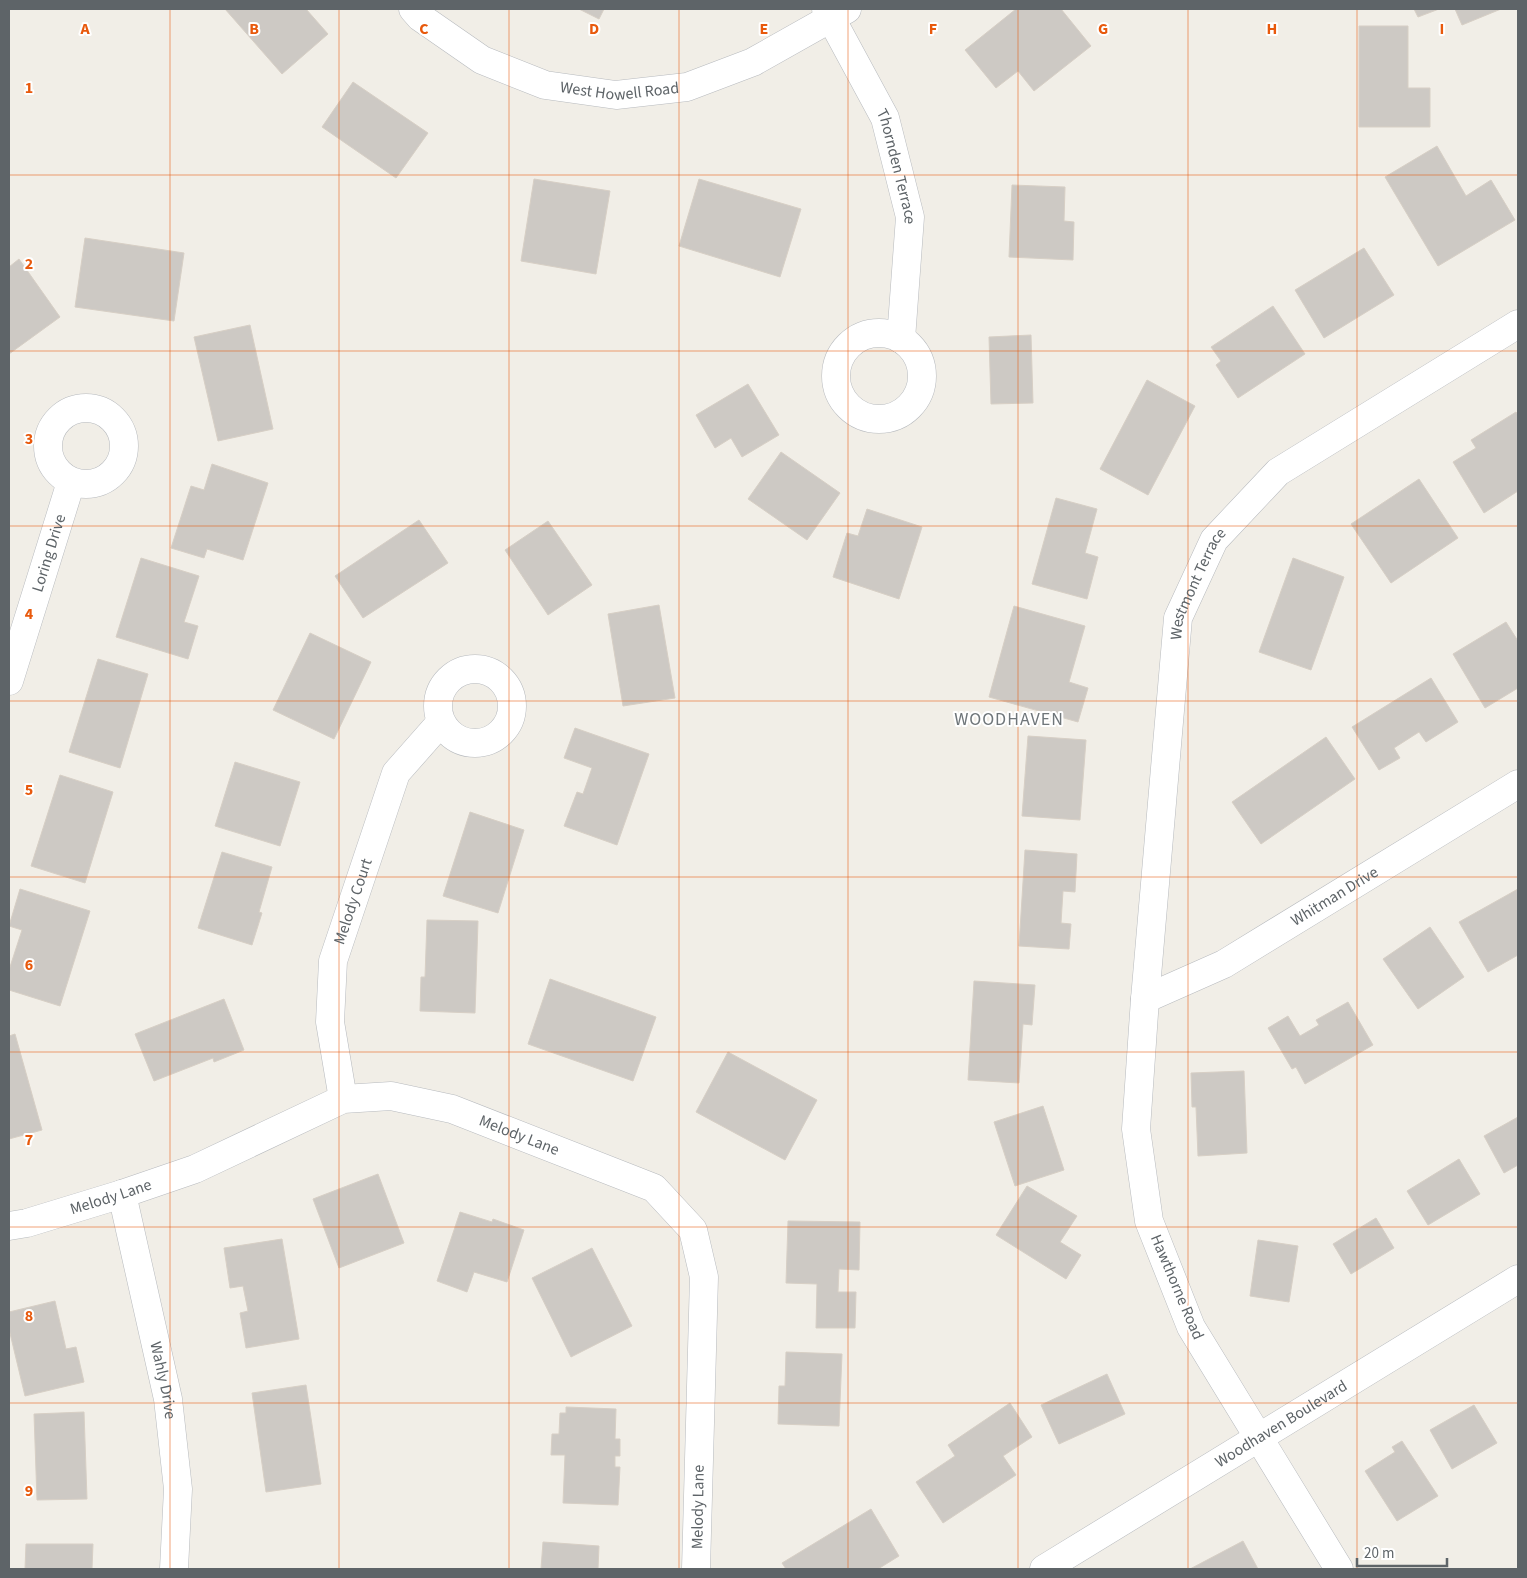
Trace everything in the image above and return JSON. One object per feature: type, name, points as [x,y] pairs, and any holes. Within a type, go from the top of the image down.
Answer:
[{"type":"street","name":"West Howell Road","points":[[413,9],[420,17],[482,60],[545,85],[616,95],[687,87],[754,62],[835,12]]},
{"type":"street","name":"Thornden Terrace","points":[[835,12],[885,118],[910,217],[901,339]]},
{"type":"street","name":"Westmont Terrace","points":[[1145,999],[1178,618],[1214,540],[1278,472],[1518,324]]},
{"type":"street","name":"Loring Drive","points":[[9,681],[18,622],[71,482]]},
{"type":"street","name":"Melody Court","points":[[343,1099],[330,1022],[333,961],[396,773],[441,722]]},
{"type":"street","name":"Whitman Drive","points":[[1145,999],[1224,964],[1518,784]]},
{"type":"street","name":"Hawthorne Road","points":[[1145,999],[1136,1130],[1149,1221],[1190,1326],[1339,1569]]},
{"type":"street","name":"Melody Lane","points":[[9,1226],[122,1194],[195,1169],[343,1099],[391,1096],[452,1109],[654,1188],[694,1230],[704,1277],[696,1569]]},
{"type":"street","name":"Wahly Drive","points":[[122,1194],[168,1399],[178,1489],[174,1569]]},
{"type":"street","name":"Woodhaven Boulevard","points":[[1044,1569],[1518,1279]]},
{"type":"building","points":[[225,9],[306,9],[328,34],[282,74]]},
{"type":"building","points":[[579,9],[604,9],[599,19]]},
{"type":"building","points":[[1016,9],[1061,9],[1091,46],[1034,91],[1018,71],[996,88],[965,50]]},
{"type":"building","points":[[1414,9],[1439,9],[1418,17]]},
{"type":"building","points":[[1455,9],[1501,9],[1462,25]]},
{"type":"building","points":[[1359,26],[1408,26],[1408,88],[1430,88],[1430,127],[1359,127]]},
{"type":"building","points":[[353,82],[428,133],[396,178],[322,127]]},
{"type":"building","points":[[1437,146],[1466,196],[1491,180],[1515,220],[1438,266],[1385,177]]},
{"type":"building","points":[[534,179],[610,191],[596,274],[521,261]]},
{"type":"building","points":[[699,179],[801,209],[780,277],[679,246]]},
{"type":"building","points":[[1012,185],[1065,187],[1064,221],[1074,222],[1073,260],[1009,257]]},
{"type":"building","points":[[85,238],[184,253],[174,321],[75,307]]},
{"type":"building","points":[[1364,248],[1394,295],[1324,338],[1295,290]]},
{"type":"building","points":[[19,259],[60,317],[9,354],[9,267]]},
{"type":"building","points":[[1273,306],[1305,354],[1238,398],[1216,365],[1221,361],[1211,347]]},
{"type":"building","points":[[250,325],[273,429],[218,441],[194,337]]},
{"type":"building","points":[[1031,335],[1033,403],[991,404],[989,337]]},
{"type":"building","points":[[1147,380],[1195,406],[1148,495],[1100,469]]},
{"type":"building","points":[[748,384],[779,435],[742,457],[731,438],[715,448],[696,415]]},
{"type":"building","points":[[1516,412],[1518,415],[1518,491],[1484,513],[1453,462],[1476,448],[1471,440]]},
{"type":"building","points":[[781,452],[840,493],[807,540],[748,499]]},
{"type":"building","points":[[212,464],[268,483],[243,560],[207,549],[204,558],[171,548],[191,486],[204,490]]},
{"type":"building","points":[[1419,479],[1458,538],[1391,583],[1351,524]]},
{"type":"building","points":[[1056,498],[1097,509],[1085,553],[1098,557],[1087,599],[1032,584]]},
{"type":"building","points":[[867,509],[922,527],[899,599],[833,577],[847,533],[858,536]]},
{"type":"building","points":[[419,520],[448,563],[363,618],[335,576]]},
{"type":"building","points":[[548,521],[592,585],[548,615],[505,550]]},
{"type":"building","points":[[141,558],[199,576],[184,622],[198,626],[188,659],[116,637]]},
{"type":"building","points":[[1293,558],[1344,577],[1311,670],[1259,652]]},
{"type":"building","points":[[659,605],[675,698],[623,706],[608,614]]},
{"type":"building","points":[[1014,606],[1085,626],[1069,682],[1088,688],[1078,722],[989,697]]},
{"type":"building","points":[[1506,622],[1518,641],[1518,688],[1485,708],[1453,654]]},
{"type":"building","points":[[310,633],[371,662],[334,739],[273,710]]},
{"type":"building","points":[[98,659],[148,674],[120,768],[69,752]]},
{"type":"building","points":[[1431,678],[1458,722],[1426,742],[1419,732],[1394,748],[1400,758],[1379,770],[1352,727]]},
{"type":"building","points":[[575,728],[649,754],[617,845],[564,826],[577,792],[583,794],[592,768],[564,758]]},
{"type":"building","points":[[1028,736],[1086,740],[1080,820],[1022,816]]},
{"type":"building","points":[[1326,737],[1355,779],[1261,844],[1232,802]]},
{"type":"building","points":[[235,762],[300,782],[280,846],[215,826]]},
{"type":"building","points":[[60,775],[113,792],[85,883],[31,866]]},
{"type":"building","points":[[470,812],[524,830],[498,913],[443,896]]},
{"type":"building","points":[[1025,850],[1077,854],[1075,892],[1063,891],[1061,923],[1071,924],[1069,949],[1019,946]]},
{"type":"building","points":[[222,852],[272,867],[259,912],[262,913],[252,945],[198,928]]},
{"type":"building","points":[[20,889],[90,911],[60,1006],[9,990],[9,970],[22,930],[9,926]]},
{"type":"building","points":[[1518,889],[1518,955],[1488,972],[1459,922]]},
{"type":"building","points":[[427,920],[478,921],[475,1013],[420,1011],[421,977],[425,977]]},
{"type":"building","points":[[1430,927],[1464,977],[1418,1009],[1383,959]]},
{"type":"building","points":[[550,979],[656,1017],[633,1081],[528,1044]]},
{"type":"building","points":[[974,981],[1035,985],[1032,1025],[1023,1024],[1019,1083],[968,1080]]},
{"type":"building","points":[[224,999],[244,1050],[214,1062],[213,1058],[154,1081],[135,1034]]},
{"type":"building","points":[[1348,1002],[1373,1045],[1305,1084],[1296,1067],[1292,1069],[1268,1028],[1288,1016],[1300,1036],[1319,1025],[1316,1020]]},
{"type":"building","points":[[15,1034],[42,1130],[9,1139],[9,1036]]},
{"type":"building","points":[[728,1052],[817,1100],[785,1160],[696,1112]]},
{"type":"building","points":[[1244,1071],[1247,1153],[1198,1156],[1196,1107],[1192,1107],[1191,1073]]},
{"type":"building","points":[[1043,1106],[1064,1170],[1015,1186],[994,1122]]},
{"type":"building","points":[[1518,1117],[1518,1165],[1504,1173],[1484,1136]]},
{"type":"building","points":[[1459,1159],[1480,1194],[1428,1225],[1407,1191]]},
{"type":"building","points":[[378,1174],[404,1243],[339,1268],[313,1199]]},
{"type":"building","points":[[1027,1186],[1077,1216],[1060,1242],[1081,1255],[1066,1279],[996,1235]]},
{"type":"building","points":[[460,1212],[492,1222],[493,1219],[524,1230],[507,1282],[474,1272],[467,1292],[437,1281]]},
{"type":"building","points":[[1376,1218],[1394,1248],[1351,1274],[1333,1244]]},
{"type":"building","points":[[788,1221],[860,1222],[859,1270],[839,1269],[838,1292],[856,1292],[855,1328],[816,1328],[817,1284],[786,1283]]},
{"type":"building","points":[[282,1239],[299,1339],[246,1348],[240,1313],[248,1311],[243,1286],[230,1288],[224,1248]]},
{"type":"building","points":[[1258,1240],[1298,1246],[1289,1302],[1250,1296]]},
{"type":"building","points":[[592,1248],[632,1326],[571,1357],[532,1278]]},
{"type":"building","points":[[55,1301],[66,1349],[76,1347],[84,1382],[25,1396],[9,1329],[9,1312]]},
{"type":"building","points":[[786,1352],[842,1354],[839,1426],[778,1424],[779,1386],[785,1386]]},
{"type":"building","points":[[1107,1374],[1125,1414],[1059,1444],[1041,1405]]},
{"type":"building","points":[[306,1385],[321,1484],[266,1492],[252,1393]]},
{"type":"building","points":[[1010,1403],[1032,1437],[1003,1456],[1016,1475],[943,1523],[916,1482],[955,1456],[948,1445]]},
{"type":"building","points":[[1474,1405],[1497,1443],[1452,1469],[1430,1430]]},
{"type":"building","points":[[566,1407],[616,1409],[615,1439],[620,1439],[620,1456],[615,1456],[615,1467],[620,1467],[618,1505],[563,1503],[565,1455],[551,1455],[552,1434],[559,1434],[560,1413],[566,1413]]},
{"type":"building","points":[[84,1412],[87,1499],[37,1500],[34,1414]]},
{"type":"building","points":[[1402,1441],[1438,1496],[1397,1521],[1365,1471],[1395,1452],[1392,1447]]},
{"type":"building","points":[[871,1509],[899,1556],[878,1569],[786,1569],[782,1563]]},
{"type":"building","points":[[1243,1541],[1258,1569],[1190,1569]]},
{"type":"building","points":[[543,1542],[599,1546],[598,1569],[541,1569]]},
{"type":"building","points":[[26,1544],[93,1544],[92,1569],[25,1569]]},
{"type":"district","name":"WOODHAVEN","points":[[1009,719]]}]
